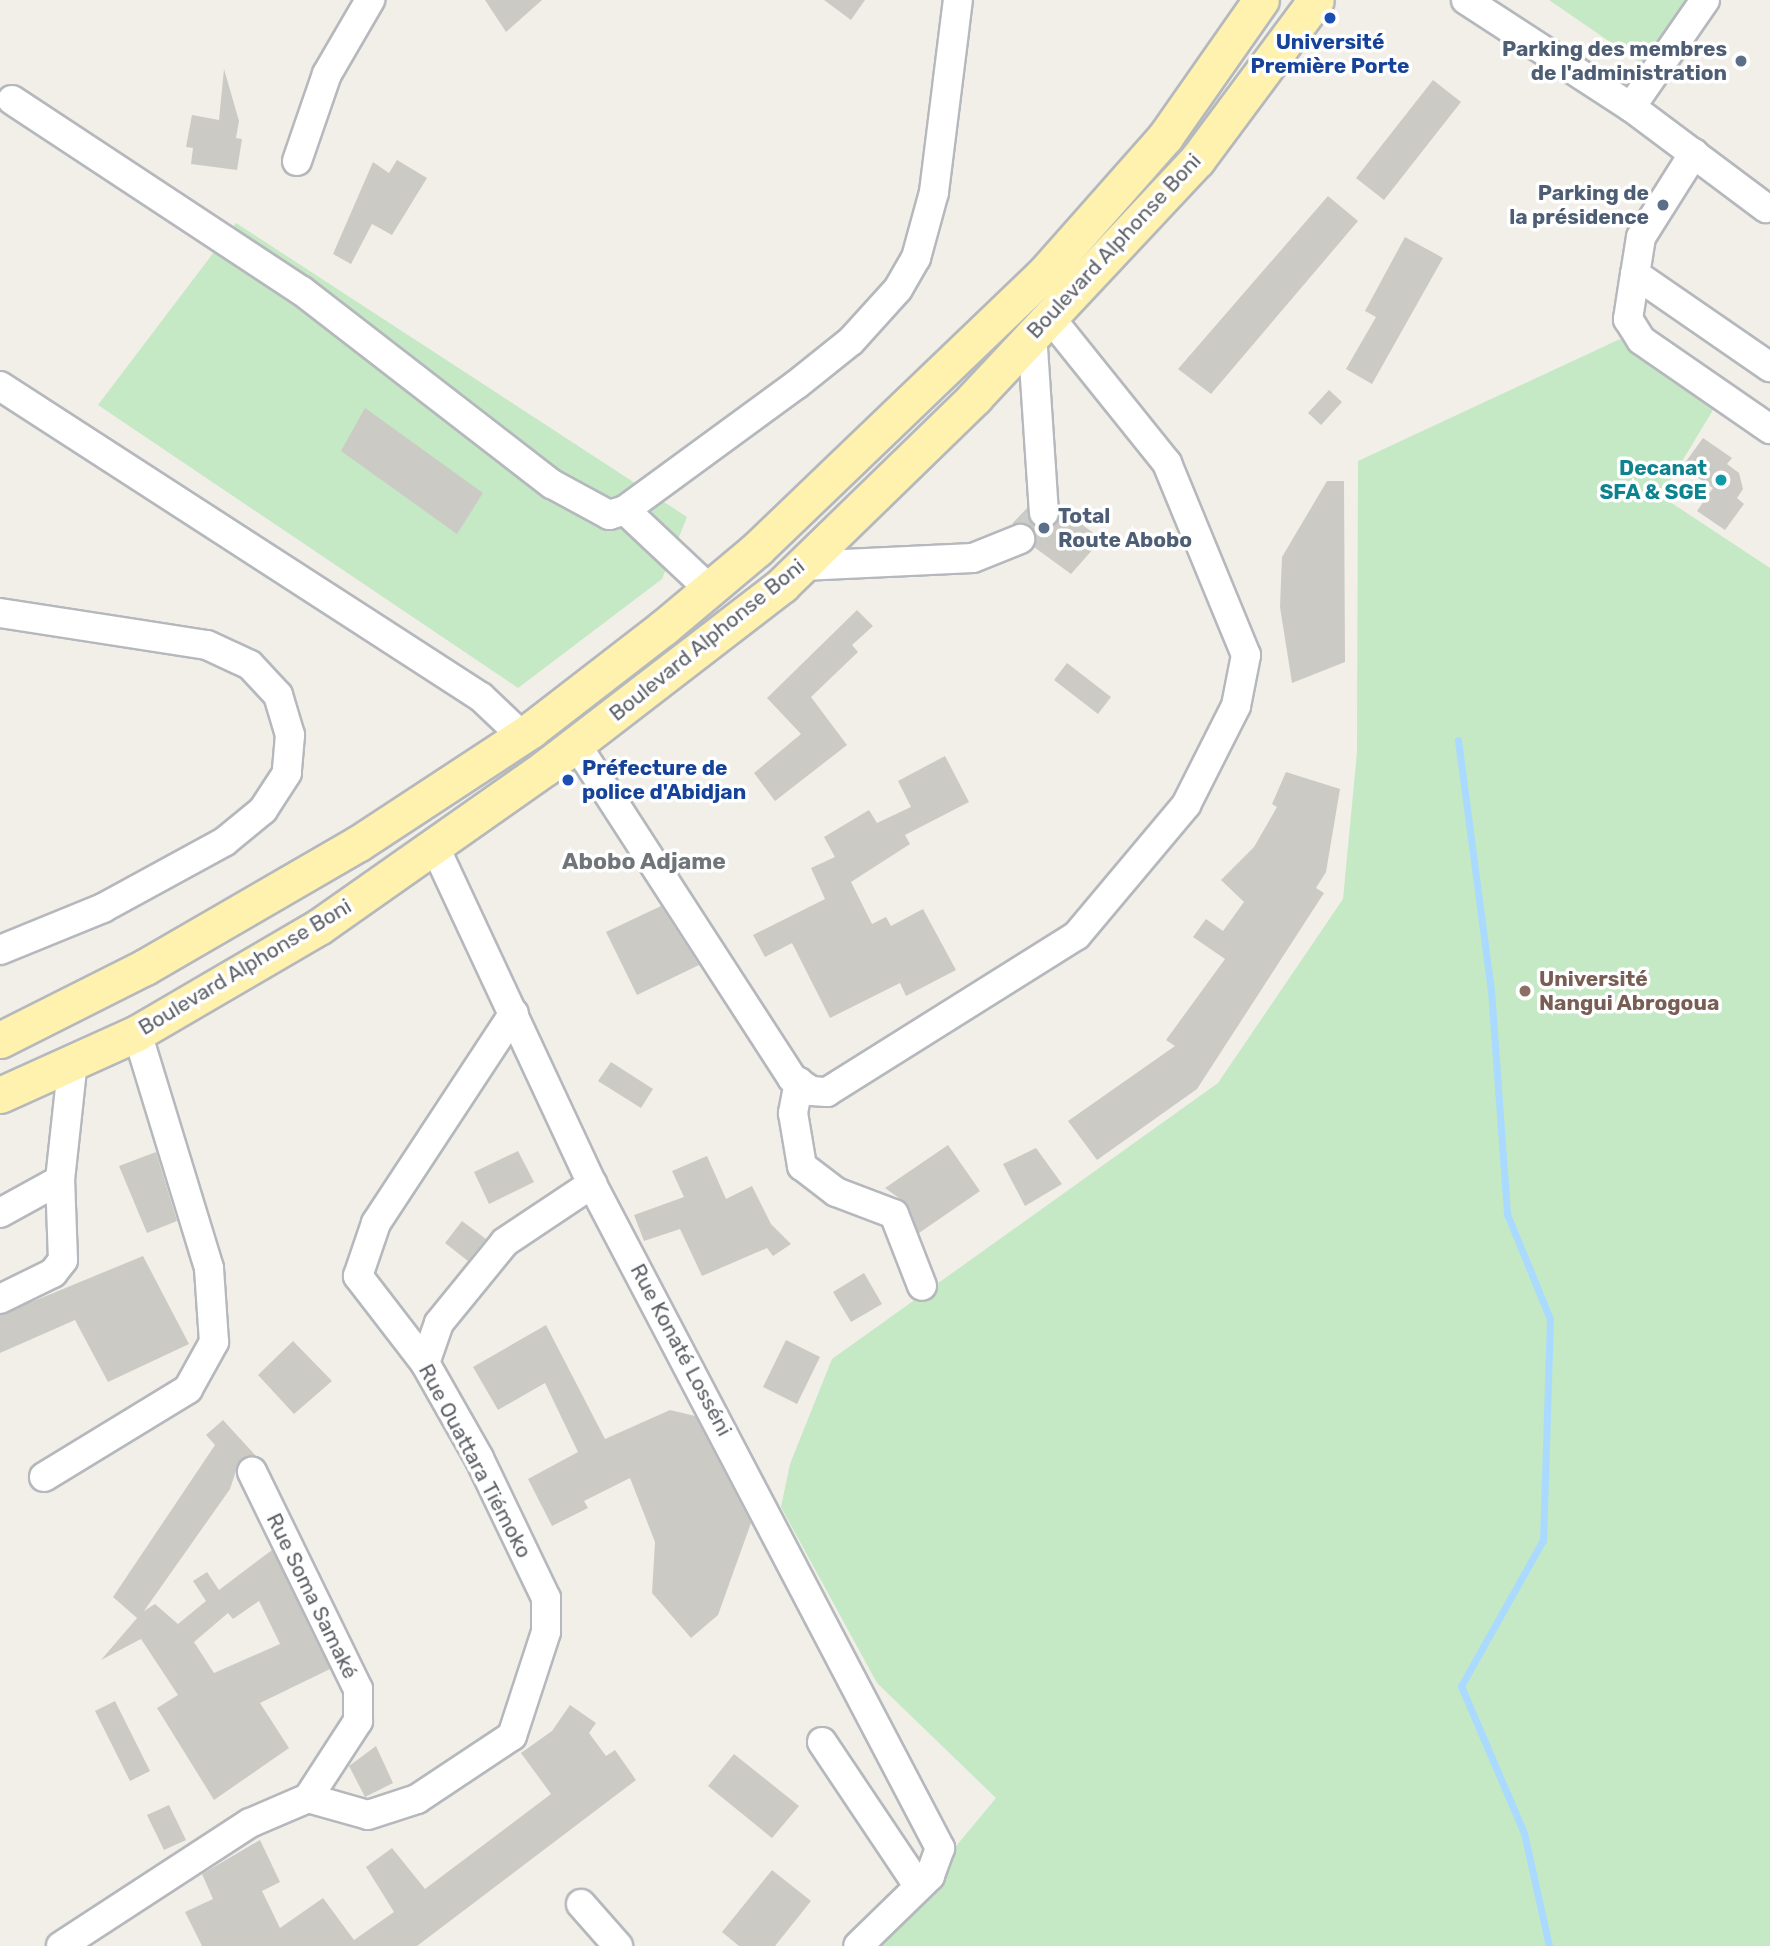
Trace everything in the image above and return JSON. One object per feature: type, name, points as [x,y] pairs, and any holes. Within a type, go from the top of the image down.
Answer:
[{"type":"main road","name":"Boulevard Alphonse Boni","points":[[0,1040],[145,968],[359,843],[522,736],[709,589],[1042,276],[1165,137],[1261,0]]},
{"type":"main road","name":"Boulevard Alphonse Boni","points":[[0,1095],[136,1033],[320,926],[576,744],[802,566],[1041,325],[1197,160],[1316,0]]},
{"type":"street","points":[[297,162],[327,74],[370,0]]},
{"type":"street","points":[[12,100],[302,291],[578,503],[609,515],[625,510],[851,341],[898,289],[916,258],[934,192],[958,0]]},
{"type":"street","points":[[1466,0],[1631,107],[1766,208]]},
{"type":"street","points":[[1631,107],[1705,0]]},
{"type":"street","points":[[1694,153],[1641,237],[1628,319],[1641,340],[1770,429]]},
{"type":"street","points":[[1635,274],[1770,367]]},
{"type":"street","points":[[1041,325],[1044,513]]},
{"type":"street","points":[[576,744],[799,1082],[827,1092],[1077,935],[1186,805],[1246,680],[1246,654],[1167,463],[1041,325]]},
{"type":"street","points":[[0,386],[481,697],[522,736]]},
{"type":"street","points":[[625,510],[709,589]]},
{"type":"street","points":[[802,566],[973,558],[1020,539]]},
{"type":"street","points":[[0,613],[207,645],[250,665],[278,695],[289,735],[287,774],[263,810],[224,842],[103,908],[0,950]]},
{"type":"street","name":"Rue Konaté Losséni","points":[[434,845],[592,1184],[940,1848],[937,1867],[919,1887]]},
{"type":"street","name":"Rue Ouattara Tiémoko","points":[[308,1797],[369,1815],[417,1799],[512,1736],[546,1632],[546,1598],[425,1363],[358,1276],[376,1223],[514,1013]]},
{"type":"street","points":[[44,1477],[188,1389],[214,1342],[209,1268],[136,1033]]},
{"type":"street","points":[[0,1299],[53,1273],[63,1260],[60,1180],[73,1061]]},
{"type":"street","points":[[799,1082],[793,1113],[802,1166],[836,1192],[894,1214],[922,1286]]},
{"type":"street","points":[[0,1213],[60,1180]]},
{"type":"street","points":[[425,1363],[439,1323],[505,1242],[592,1184]]},
{"type":"street","name":"Rue Soma Samaké","points":[[251,1472],[358,1689],[358,1721],[308,1797]]},
{"type":"street","points":[[822,1742],[919,1887],[859,1946]]},
{"type":"street","points":[[61,1946],[250,1823],[308,1797]]},
{"type":"street","points":[[581,1905],[618,1946]]},
{"type":"green space","points":[[1549,0],[1689,0],[1645,66]]},
{"type":"green space","points":[[236,223],[687,517],[662,579],[518,688],[98,405]]},
{"type":"green space","name":"Université Nangui Abrogoua","points":[[1620,339],[1716,405],[1661,496],[1770,568],[1770,1946],[873,1946],[996,1798],[877,1683],[781,1507],[790,1464],[832,1359],[1218,1083],[1343,899],[1357,752],[1358,461]]},
{"type":"building","points":[[485,0],[542,0],[506,32]]},
{"type":"building","points":[[824,0],[865,0],[851,20]]},
{"type":"building","points":[[224,69],[239,121],[236,138],[242,139],[237,170],[191,164],[193,148],[186,147],[192,115],[219,120]]},
{"type":"building","points":[[1433,80],[1461,102],[1384,200],[1356,178]]},
{"type":"building","points":[[397,160],[427,178],[392,235],[372,224],[351,264],[333,254],[373,162],[389,173]]},
{"type":"building","points":[[1328,196],[1358,221],[1211,394],[1178,369]]},
{"type":"building","points":[[1405,237],[1443,258],[1372,384],[1346,369],[1376,317],[1365,311]]},
{"type":"building","points":[[1329,390],[1342,402],[1321,425],[1308,413]]},
{"type":"building","points":[[365,408],[483,493],[457,534],[341,451]]},
{"type":"building","name":"Decanat SFA & SGE","points":[[1703,438],[1732,458],[1727,464],[1739,473],[1743,489],[1737,498],[1744,504],[1725,530],[1697,511],[1713,488],[1682,467]]},
{"type":"building","points":[[1327,481],[1344,481],[1345,662],[1292,683],[1280,607],[1282,557]]},
{"type":"building","points":[[1027,508],[1037,528],[1054,526],[1060,509],[1102,539],[1071,574],[1034,547],[1031,526],[1012,524]]},
{"type":"building","points":[[857,610],[873,626],[852,645],[858,652],[811,697],[847,745],[775,801],[754,773],[801,734],[767,698]]},
{"type":"building","points":[[1067,663],[1111,697],[1098,714],[1054,680]]},
{"type":"building","points":[[945,756],[969,802],[905,835],[910,844],[851,882],[872,924],[886,917],[891,926],[923,909],[956,970],[906,996],[900,983],[830,1018],[792,943],[765,957],[753,935],[825,899],[811,868],[835,857],[824,837],[869,810],[877,823],[911,807],[898,781]]},
{"type":"building","points":[[1286,772],[1340,789],[1326,872],[1316,888],[1324,893],[1197,1089],[1097,1160],[1068,1121],[1175,1046],[1166,1040],[1225,959],[1193,937],[1206,919],[1223,931],[1244,902],[1221,880],[1254,847],[1277,807],[1272,804]]},
{"type":"building","points":[[661,906],[699,965],[637,995],[606,932]]},
{"type":"building","points":[[611,1062],[653,1089],[641,1108],[598,1081]]},
{"type":"building","points":[[948,1145],[980,1191],[919,1233],[906,1203],[885,1188]]},
{"type":"building","points":[[1036,1148],[1062,1184],[1025,1206],[1003,1164]]},
{"type":"building","points":[[518,1151],[534,1182],[489,1204],[474,1172]]},
{"type":"building","points":[[156,1152],[177,1221],[147,1233],[119,1166]]},
{"type":"building","points":[[707,1156],[726,1199],[752,1186],[771,1224],[791,1244],[773,1256],[767,1248],[702,1276],[680,1229],[644,1241],[634,1215],[684,1197],[672,1171]]},
{"type":"building","points":[[462,1221],[486,1239],[468,1261],[445,1243]]},
{"type":"building","points":[[143,1256],[189,1344],[108,1382],[75,1320],[0,1353],[0,1315]]},
{"type":"building","points":[[864,1273],[882,1304],[851,1322],[833,1292]]},
{"type":"building","points":[[546,1325],[605,1439],[670,1410],[695,1416],[751,1523],[718,1615],[691,1638],[652,1593],[655,1542],[630,1478],[584,1501],[588,1508],[552,1526],[528,1479],[578,1452],[545,1383],[498,1410],[473,1367]]},
{"type":"building","points":[[786,1340],[820,1357],[797,1404],[763,1387]]},
{"type":"building","points":[[293,1341],[332,1381],[294,1414],[258,1375]]},
{"type":"building","points":[[223,1420],[257,1457],[239,1462],[230,1489],[144,1611],[155,1604],[178,1624],[206,1601],[193,1581],[207,1572],[219,1590],[272,1550],[330,1669],[260,1703],[289,1748],[214,1800],[157,1708],[178,1695],[141,1639],[101,1660],[137,1618],[113,1597],[215,1445],[206,1435]],"holes":[[[259,1601],[280,1644],[214,1673],[194,1642],[228,1613],[233,1619]]]},
{"type":"building","points":[[115,1701],[150,1771],[130,1781],[95,1711]]},
{"type":"building","points":[[570,1705],[596,1723],[589,1733],[606,1756],[615,1750],[636,1780],[417,1946],[202,1946],[185,1912],[213,1899],[202,1874],[260,1840],[280,1882],[262,1891],[280,1928],[323,1898],[354,1940],[394,1912],[366,1867],[392,1848],[425,1889],[551,1794],[521,1753],[552,1731]]},
{"type":"building","points":[[376,1746],[393,1783],[365,1797],[349,1766]]},
{"type":"building","points":[[734,1754],[799,1806],[772,1838],[708,1786]]},
{"type":"building","points":[[169,1805],[186,1840],[164,1850],[147,1815]]},
{"type":"building","points":[[772,1870],[811,1901],[775,1946],[739,1946],[722,1932]]},
{"type":"waterway","points":[[1458,740],[1491,990],[1507,1214],[1550,1319],[1543,1540],[1461,1686],[1524,1833],[1549,1946]]},
{"type":"tunnel","points":[[1020,539],[1044,513]]},
{"type":"place","name":"Université Première Porte","points":[[1330,18]]},
{"type":"place","name":"Parking des membres de l'administration","points":[[1741,61]]},
{"type":"place","name":"Parking de la présidence","points":[[1663,205]]},
{"type":"place","name":"Decanat SFA & SGE","points":[[1721,480]]},
{"type":"place","name":"Total Route Abobo","points":[[1044,528]]},
{"type":"place","name":"Préfecture de police d'Abidjan","points":[[568,780]]},
{"type":"place","name":"Université Nangui Abrogoua","points":[[1525,991]]},
{"type":"district","name":"Abobo Adjame","points":[[644,861]]}]
